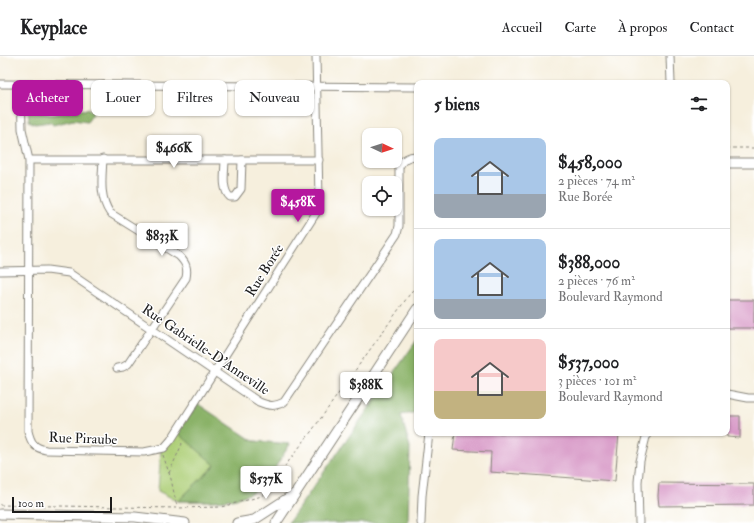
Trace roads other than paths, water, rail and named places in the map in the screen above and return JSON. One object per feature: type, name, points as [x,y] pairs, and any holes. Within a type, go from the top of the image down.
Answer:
[{"type":"street","name":"Rue Borée","points":[[215,372],[316,213],[319,199],[319,160],[316,56]]},
{"type":"street","points":[[670,56],[671,80]]},
{"type":"street","points":[[0,84],[12,85]]},
{"type":"street","points":[[83,85],[414,87]]},
{"type":"street","name":"Rue Piraube","points":[[22,116],[22,129],[29,160],[28,431],[30,441],[34,446],[46,450],[144,452],[164,448],[177,432],[215,372]]},
{"type":"street","name":"Rue Gabrielle-D'Anneville","points":[[0,271],[47,270],[69,273],[259,402],[271,406],[277,405],[284,402],[397,234],[399,226],[399,167],[402,161],[407,157],[414,156]]},
{"type":"street","points":[[103,159],[102,193],[106,207],[110,213],[179,256],[187,266],[186,278],[128,364],[123,367],[116,368]]},
{"type":"street","points":[[29,160],[319,160]]},
{"type":"street","points":[[225,160],[226,193],[230,197],[235,197],[241,190],[242,160]]},
{"type":"street","points":[[730,163],[754,163]]},
{"type":"street","points":[[276,523],[414,314]]},
{"type":"street","points":[[730,394],[754,398]]},
{"type":"street","points":[[421,523],[422,496],[429,436]]},
{"type":"street","points":[[639,523],[638,482],[640,461],[646,436]]},
{"type":"street","points":[[238,523],[254,520],[298,491]]},
{"type":"street","points":[[0,514],[135,517],[185,523]]}]
